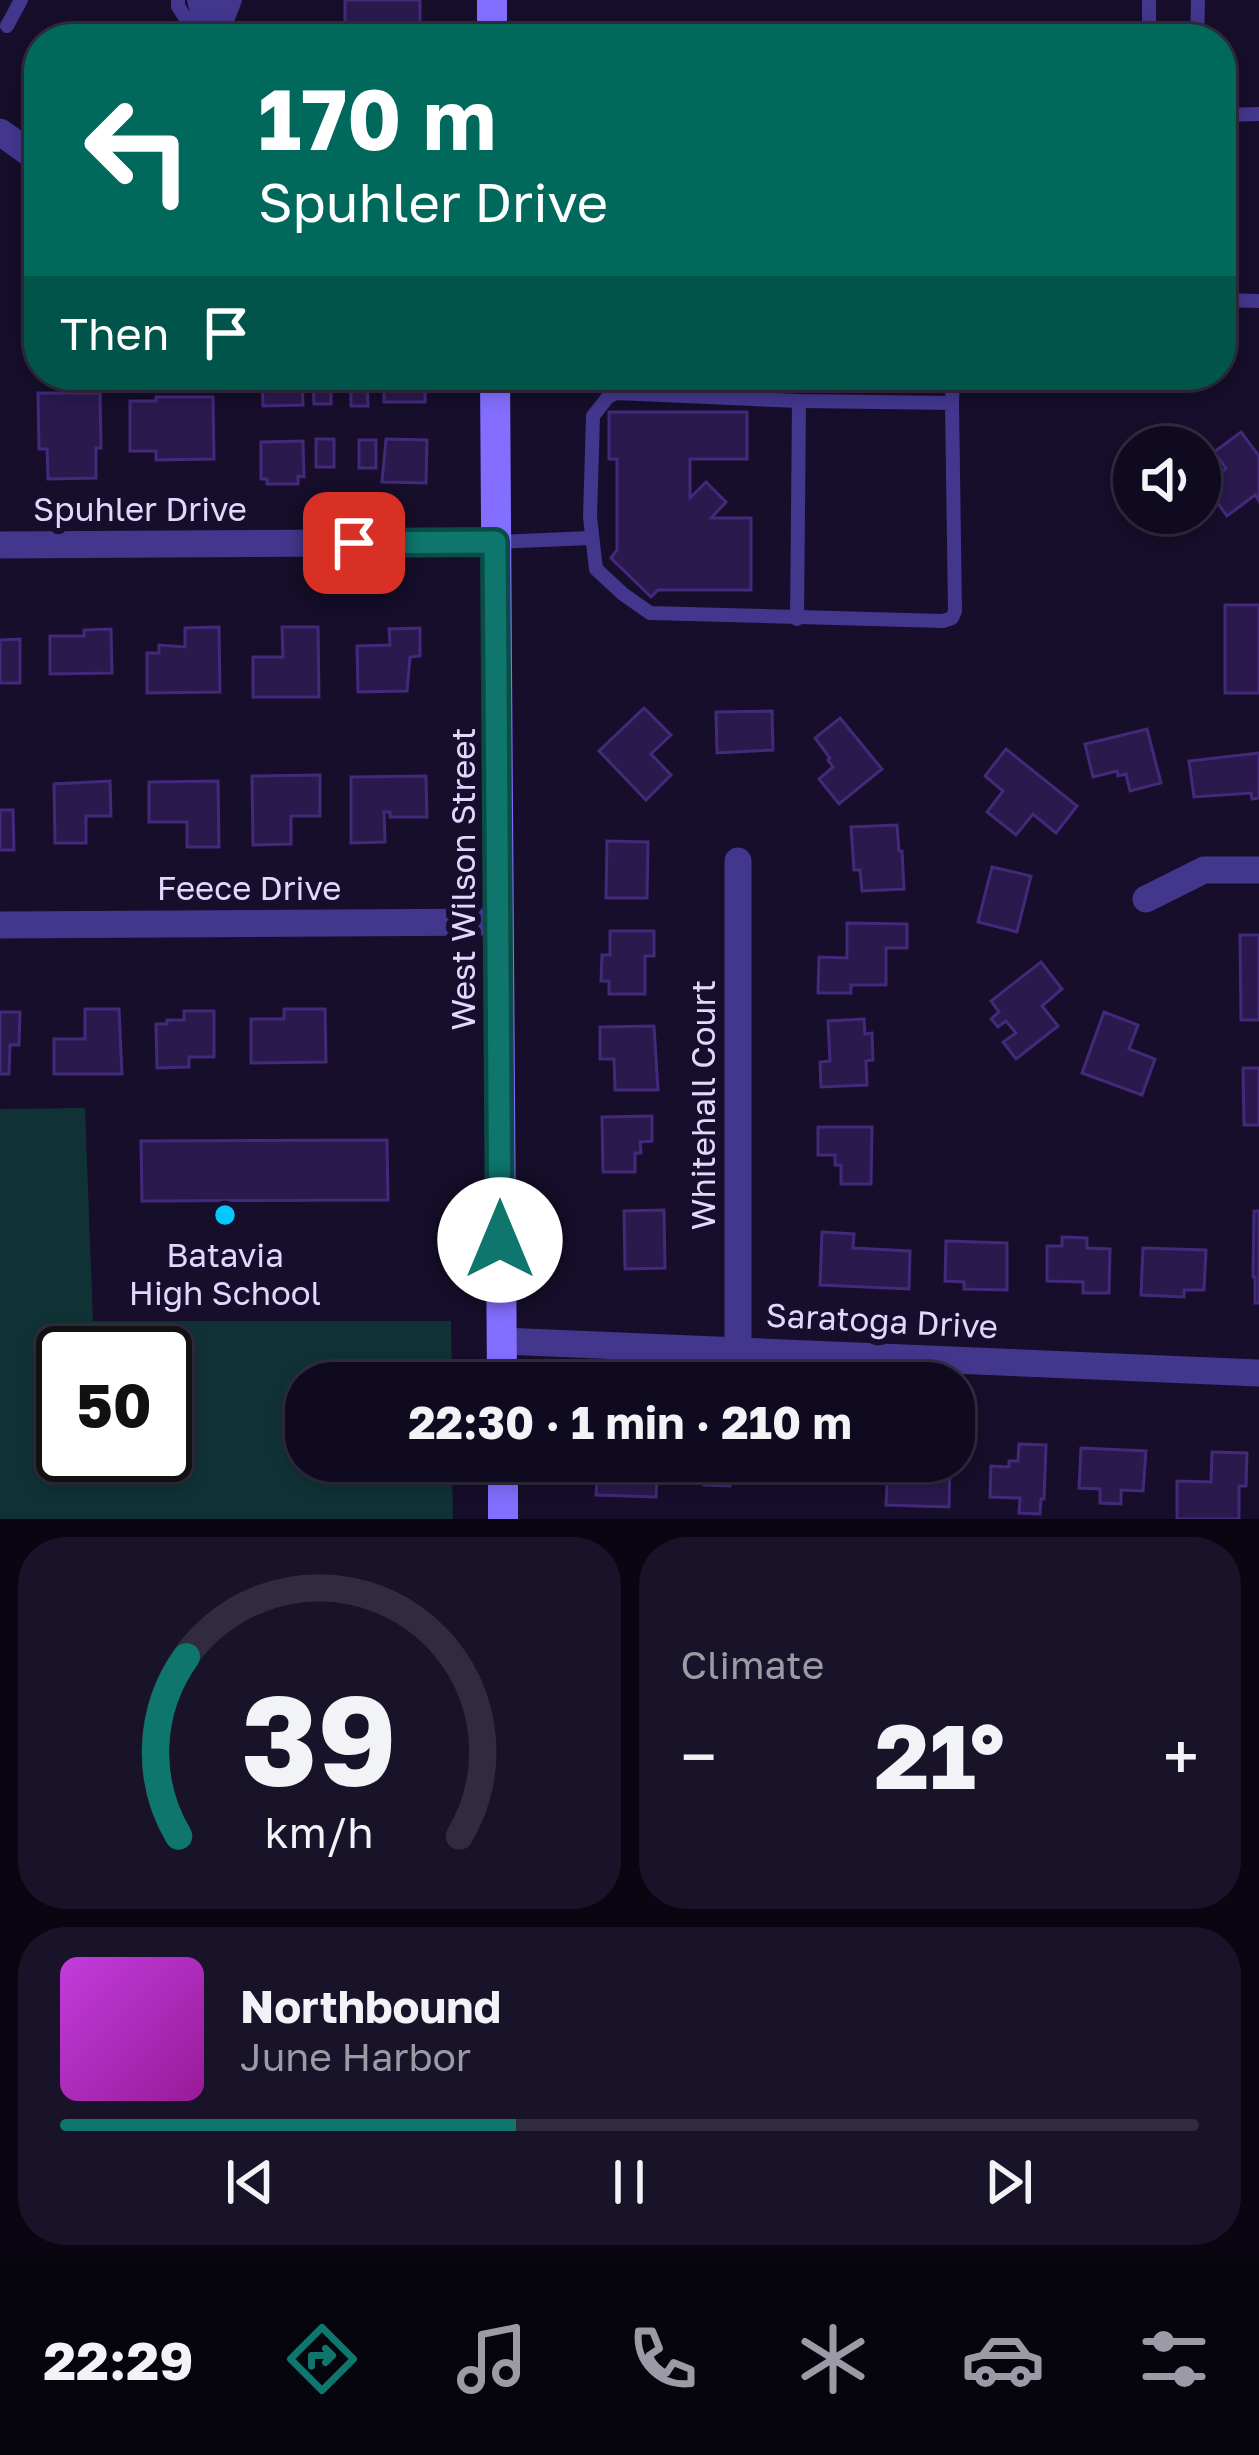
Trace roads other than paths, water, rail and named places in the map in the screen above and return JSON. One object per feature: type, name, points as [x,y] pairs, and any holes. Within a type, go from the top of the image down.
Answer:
[{"type":"main road","name":"West Wilson Street","points":[[495,390],[502,1362]]},
{"type":"main road","points":[[502,1482],[503,1519]]},
{"type":"street","name":"Spuhler Drive","points":[[0,545],[495,542]]},
{"type":"street","name":"Whitehall Court","points":[[738,861],[738,1350]]},
{"type":"street","points":[[1146,899],[1204,870],[1259,870]]},
{"type":"street","name":"Feece Drive","points":[[0,925],[498,922]]},
{"type":"street","name":"Saratoga Drive","points":[[502,1341],[1259,1373]]},
{"type":"lane","points":[[8,26],[21,0]]},
{"type":"lane","points":[[178,0],[195,24]]},
{"type":"lane","points":[[952,390],[952,618],[650,613],[596,569],[591,538],[593,416],[616,393],[952,403]]},
{"type":"lane","points":[[797,619],[799,401]]},
{"type":"lane","points":[[495,542],[591,538]]},
{"type":"place","name":"Batavia High School","points":[[225,1215]]}]
